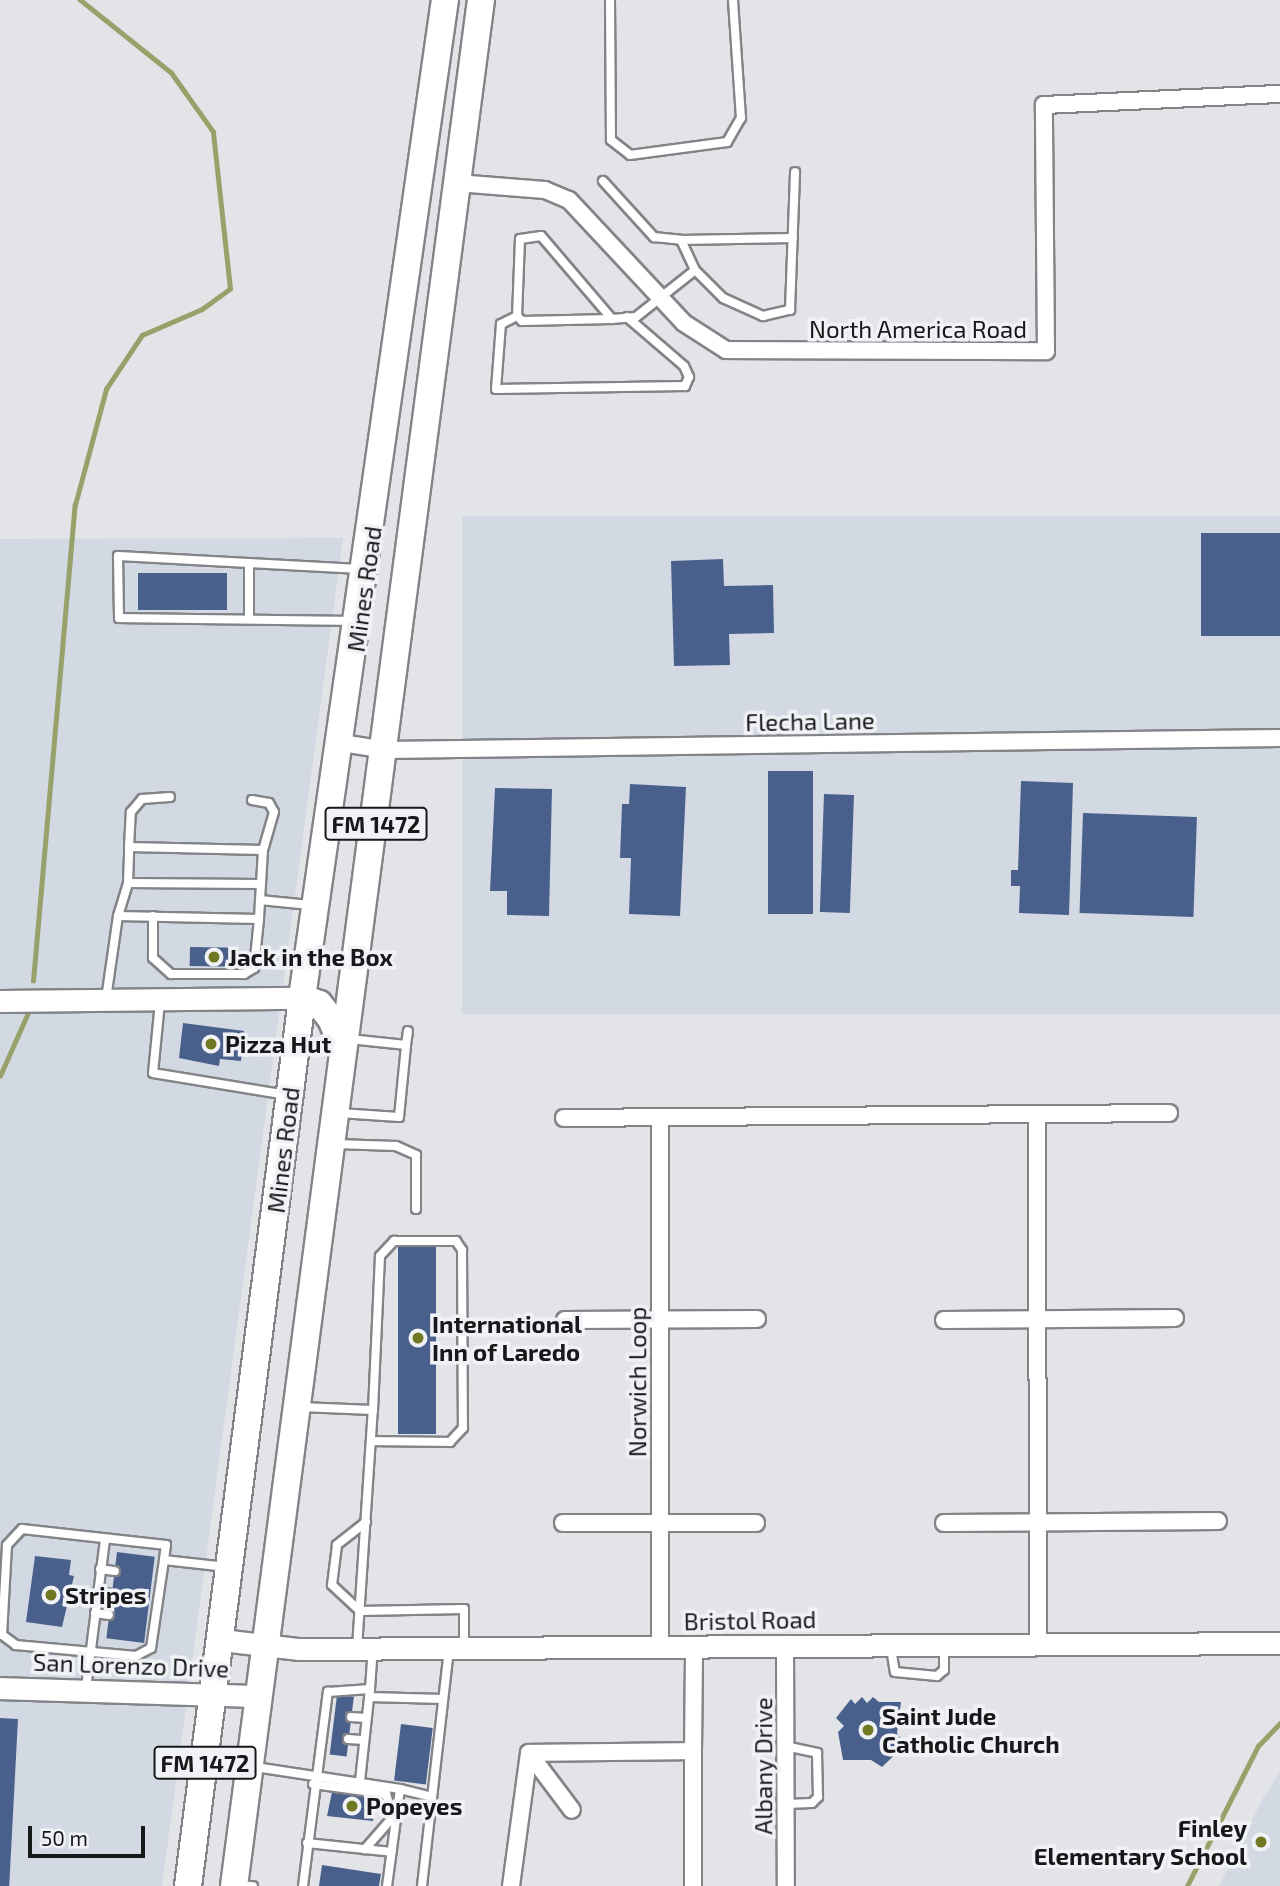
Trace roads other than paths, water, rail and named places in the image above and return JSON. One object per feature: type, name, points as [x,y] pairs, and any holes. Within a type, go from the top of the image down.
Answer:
[{"type":"main road","name":"Mines Road","points":[[188,1886],[302,998],[368,570],[445,0]]},
{"type":"main road","name":"Mines Road","points":[[241,1886],[250,1767],[386,750],[481,0]]},
{"type":"main road","points":[[302,998],[319,1004],[345,1044]]},
{"type":"street","name":"North America Road","points":[[457,183],[545,190],[569,200],[660,298],[700,335],[726,350],[747,353],[1046,351],[1044,106],[1280,94]]},
{"type":"street","name":"Flecha Lane","points":[[342,743],[386,750],[1280,738]]},
{"type":"street","points":[[0,1001],[302,998]]},
{"type":"street","points":[[564,1118],[1169,1113]]},
{"type":"street","points":[[1037,1114],[1038,1644]]},
{"type":"street","name":"Norwich Loop","points":[[660,1117],[660,1648]]},
{"type":"street","points":[[944,1320],[1175,1318]]},
{"type":"street","points":[[565,1320],[757,1319]]},
{"type":"street","points":[[944,1523],[1218,1521]]},
{"type":"street","points":[[563,1523],[756,1523]]},
{"type":"street","name":"Bristol Road","points":[[221,1640],[266,1647],[365,1648],[1280,1643]]},
{"type":"street","name":"Albany Drive","points":[[785,1646],[786,1886]]},
{"type":"street","points":[[693,1886],[694,1647]]},
{"type":"street","name":"San Lorenzo Drive","points":[[0,1688],[86,1688],[260,1696]]},
{"type":"street","points":[[529,1753],[693,1751]]},
{"type":"street","points":[[529,1753],[572,1810]]},
{"type":"street","points":[[511,1886],[529,1753]]},
{"type":"lane","points":[[610,0],[611,140],[630,155],[727,142],[741,118],[733,0]]},
{"type":"lane","points":[[681,240],[695,270],[723,298],[763,316],[790,310],[795,172]]},
{"type":"lane","points":[[603,181],[654,237],[681,240],[793,238]]},
{"type":"lane","points":[[612,319],[541,236],[520,239],[517,316],[522,321],[612,319],[627,317],[660,298],[695,270]]},
{"type":"lane","points":[[517,316],[501,324],[496,389],[685,386],[689,377],[684,366],[627,317]]},
{"type":"lane","points":[[360,621],[249,617],[119,618],[118,556],[368,570]]},
{"type":"lane","points":[[249,564],[249,617]]},
{"type":"lane","points":[[105,1000],[118,916],[128,883],[131,812],[142,799],[170,797]]},
{"type":"lane","points":[[153,916],[153,958],[171,974],[244,974],[254,968],[263,850],[274,812],[269,803],[252,800]]},
{"type":"lane","points":[[129,848],[263,850]]},
{"type":"lane","points":[[128,883],[260,884]]},
{"type":"lane","points":[[260,900],[317,905]]},
{"type":"lane","points":[[118,916],[259,919]]},
{"type":"lane","points":[[161,999],[153,1073],[290,1096]]},
{"type":"lane","points":[[336,1113],[399,1117],[408,1031]]},
{"type":"lane","points":[[345,1044],[406,1045]]},
{"type":"lane","points":[[332,1144],[396,1146],[416,1156],[416,1209]]},
{"type":"lane","points":[[360,1781],[369,1693],[360,1611],[372,1441],[380,1256],[394,1241],[456,1241],[462,1250],[463,1428],[450,1442],[372,1441]]},
{"type":"lane","points":[[297,1407],[373,1410]]},
{"type":"lane","points":[[366,1522],[337,1545],[332,1585],[360,1611],[464,1609],[443,1699],[422,1886]]},
{"type":"lane","points":[[22,1530],[166,1545],[164,1560],[157,1576],[153,1600],[151,1648],[136,1656],[16,1645],[2,1635],[7,1545],[22,1530]]},
{"type":"lane","points":[[86,1688],[105,1539]]},
{"type":"lane","points":[[164,1560],[230,1568]]},
{"type":"lane","points":[[100,1569],[115,1571]]},
{"type":"lane","points":[[98,1592],[112,1594]]},
{"type":"lane","points":[[95,1613],[109,1615]]},
{"type":"lane","points":[[891,1645],[895,1672],[937,1676],[944,1670],[944,1645]]},
{"type":"lane","points":[[303,1886],[313,1779],[328,1692],[443,1699]]},
{"type":"lane","points":[[324,1715],[334,1716]]},
{"type":"lane","points":[[351,1717],[366,1718]]},
{"type":"lane","points":[[320,1736],[331,1737]]},
{"type":"lane","points":[[348,1739],[364,1740]]},
{"type":"lane","points":[[785,1746],[817,1753],[818,1797],[812,1803],[786,1804]]},
{"type":"lane","points":[[250,1767],[386,1794],[393,1817],[365,1849]]},
{"type":"lane","points":[[313,1779],[360,1781],[431,1797]]},
{"type":"lane","points":[[387,1886],[400,1789]]},
{"type":"lane","points":[[307,1843],[392,1852]]},
{"type":"waterway","points":[[33,981],[75,505],[106,389],[142,335],[202,309],[230,289],[213,132],[171,73],[80,0]]},
{"type":"waterway","points":[[0,1076],[27,1015]]},
{"type":"waterway","points":[[1187,1886],[1258,1746],[1280,1723]]},
{"type":"place","name":"Jack in the Box","points":[[214,957]]},
{"type":"place","name":"Pizza Hut","points":[[211,1044]]},
{"type":"place","name":"International Inn of Laredo","points":[[418,1338]]},
{"type":"place","name":"Stripes","points":[[51,1595]]},
{"type":"place","name":"Saint Jude Catholic Church","points":[[868,1730]]},
{"type":"place","name":"Popeyes","points":[[352,1806]]},
{"type":"place","name":"Finley Elementary School","points":[[1261,1842]]}]
